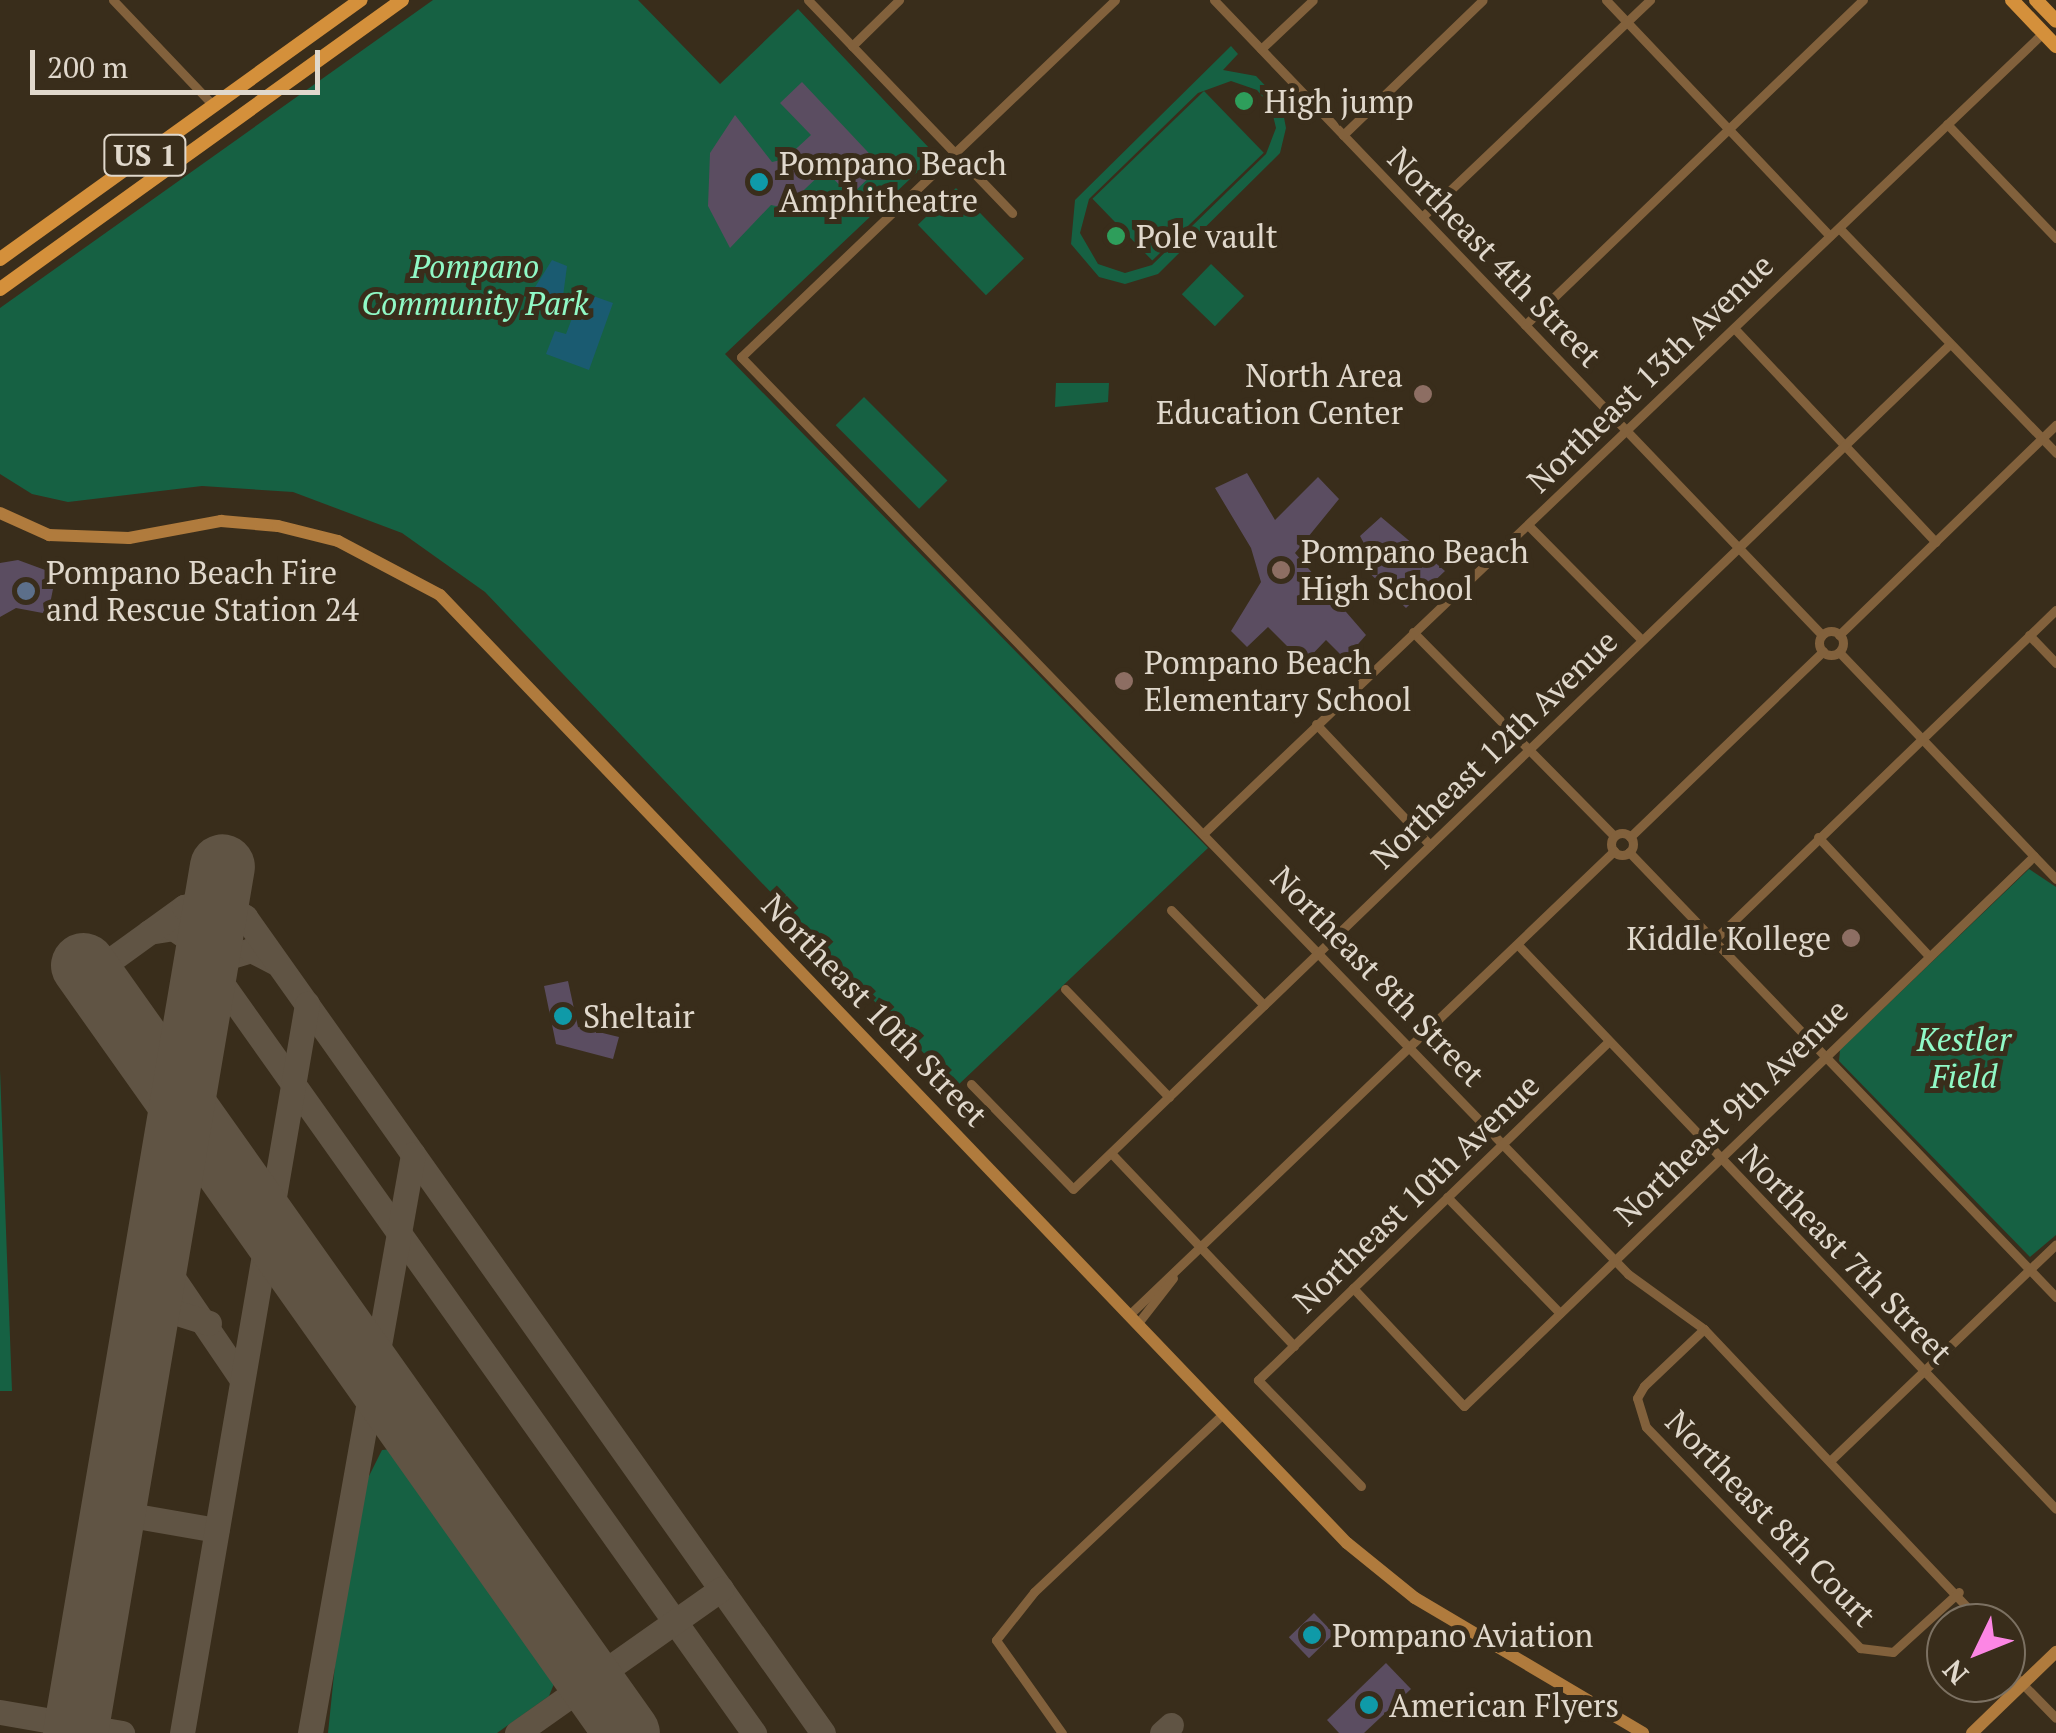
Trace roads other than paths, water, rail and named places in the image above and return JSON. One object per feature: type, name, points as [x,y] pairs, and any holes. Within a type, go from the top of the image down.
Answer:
[{"type":"main road","name":"US 1","points":[[0,260],[361,0]]},
{"type":"main road","name":"US 1","points":[[0,290],[402,0]]},
{"type":"main road","points":[[2012,0],[2056,46]]},
{"type":"main road","points":[[2036,0],[2056,20]]},
{"type":"main road","points":[[268,96],[280,58]]},
{"type":"main road","points":[[198,147],[214,106]]},
{"type":"street","points":[[113,0],[214,106]]},
{"type":"street","points":[[808,0],[1012,213]]},
{"type":"street","points":[[852,46],[900,0]]},
{"type":"street","points":[[956,155],[1115,0]]},
{"type":"street","name":"Northeast 4th Street","points":[[1214,0],[1822,634]]},
{"type":"street","points":[[1261,49],[1313,0]]},
{"type":"street","points":[[1343,134],[1483,0]]},
{"type":"street","points":[[1606,0],[1830,236]]},
{"type":"street","points":[[1422,218],[1650,0]]},
{"type":"street","points":[[1526,325],[1864,0]]},
{"type":"street","name":"Northeast 13th Avenue","points":[[1205,832],[1948,124],[2050,36]]},
{"type":"street","points":[[1948,124],[2056,238]]},
{"type":"street","name":"Northeast 8th Street","points":[[956,155],[741,358],[1205,832],[1615,1261],[1704,1329],[1967,1603]]},
{"type":"street","points":[[1839,228],[2056,453]]},
{"type":"street","points":[[1734,328],[1936,542]]},
{"type":"street","name":"Northeast 12th Avenue","points":[[971,1084],[1073,1189],[1950,344]]},
{"type":"street","points":[[1838,652],[1840,635],[2056,425]]},
{"type":"street","name":"Northeast 10th Street","points":[[0,513],[48,535],[130,538],[221,521],[278,526],[353,547],[440,595],[1347,1542],[1415,1598],[1642,1733]]},
{"type":"street","points":[[1528,526],[1642,640]]},
{"type":"street","points":[[1714,940],[2056,610]]},
{"type":"street","points":[[1413,632],[1614,836],[1614,852]]},
{"type":"street","points":[[1629,852],[1630,836],[1822,651],[1822,634],[1840,635]]},
{"type":"street","points":[[2030,635],[2056,663]]},
{"type":"street","points":[[1822,651],[1838,652],[2056,879]]},
{"type":"street","points":[[1316,724],[1430,845]]},
{"type":"street","points":[[1614,836],[1630,836]]},
{"type":"street","points":[[1818,837],[1928,955]]},
{"type":"street","points":[[1134,1319],[1176,1272],[1614,852],[1629,852],[2056,1297]]},
{"type":"street","name":"Northeast 9th Avenue","points":[[1353,1288],[1464,1406],[2034,856]]},
{"type":"street","points":[[1171,910],[1264,1005]]},
{"type":"street","name":"Northeast 7th Street","points":[[1518,945],[2056,1510]]},
{"type":"street","points":[[1065,989],[1169,1097]]},
{"type":"street","name":"Northeast 10th Avenue","points":[[1361,1486],[1258,1380],[1608,1041]]},
{"type":"street","points":[[1111,1153],[1294,1346]]},
{"type":"street","points":[[1448,1197],[1560,1314]]},
{"type":"street","points":[[1832,1460],[2056,1244]]},
{"type":"street","name":"Northeast 8th Court","points":[[1704,1329],[1637,1398],[1646,1427],[1672,1455],[1860,1648],[1892,1652],[1959,1592]]},
{"type":"street","points":[[1062,1733],[996,1640],[1034,1592],[1224,1413]]},
{"type":"street","points":[[2026,1680],[2056,1652]]},
{"type":"street","points":[[2026,1688],[2056,1718]]},
{"type":"street","points":[[1972,1733],[2003,1703]]},
{"type":"water","points":[[552,260],[567,266],[562,304],[532,292]]},
{"type":"water","points":[[582,292],[613,303],[589,370],[546,354],[555,331],[566,334]]},
{"type":"place","name":"High jump","points":[[1244,101]]},
{"type":"place","name":"Pompano Beach Amphitheatre","points":[[759,182]]},
{"type":"place","name":"Pole vault","points":[[1116,236]]},
{"type":"place","name":"North Area Education Center","points":[[1423,394]]},
{"type":"place","name":"Pompano Beach High School","points":[[1281,570]]},
{"type":"place","name":"Pompano Beach Fire and Rescue Station 24","points":[[26,591]]},
{"type":"place","name":"Pompano Beach Elementary School","points":[[1124,681]]},
{"type":"place","name":"Kiddle Kollege","points":[[1851,938]]},
{"type":"place","name":"Sheltair","points":[[563,1016]]},
{"type":"place","name":"Pompano Aviation","points":[[1312,1635]]},
{"type":"place","name":"American Flyers","points":[[1369,1705]]},
{"type":"park label","name":"Pompano Community Park","points":[[475,286]]},
{"type":"park label","name":"Kestler Field","points":[[1964,1058]]}]
